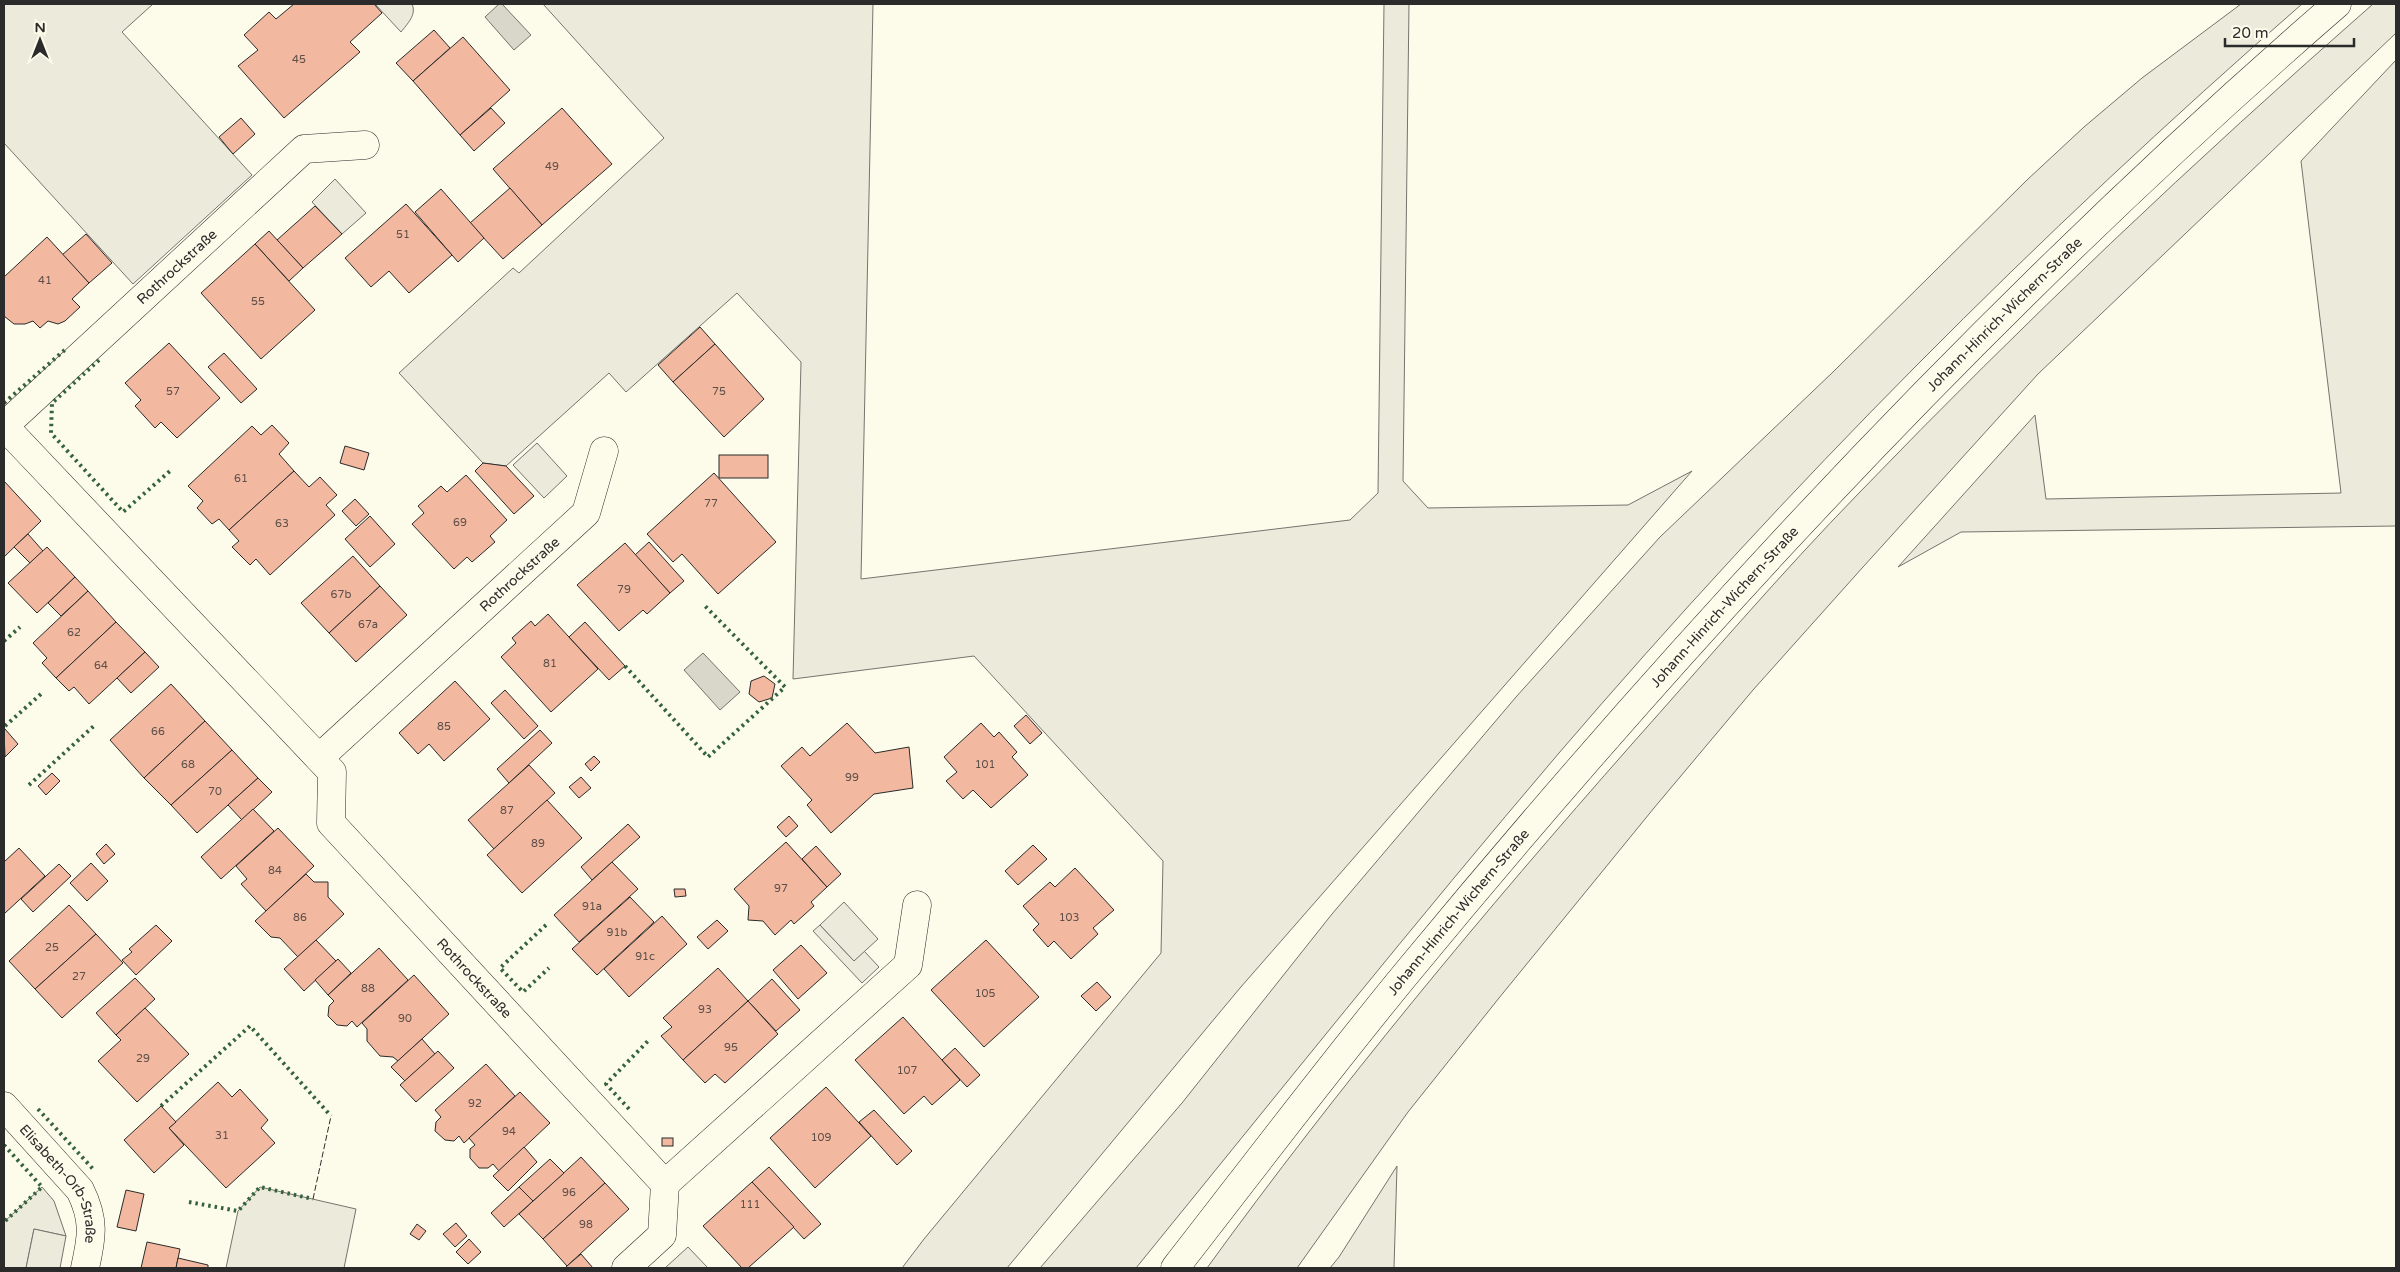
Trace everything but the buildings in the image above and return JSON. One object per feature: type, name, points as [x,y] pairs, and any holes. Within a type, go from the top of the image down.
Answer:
[{"type":"street","name":"Johann-Hinrich-Wichern-Straße","points":[[1175,1268],[1401,980],[1512,847],[1631,709],[1798,526],[1930,388],[2035,283],[2252,78],[2338,4]]},
{"type":"street","name":"Rothrockstraße","points":[[365,145],[304,149],[4,426],[332,772],[331,823],[665,1184]]},
{"type":"street","name":"Rothrockstraße","points":[[319,758],[586,513],[604,451]]},
{"type":"street","points":[[626,1268],[662,1235],[665,1184],[908,965],[917,905]]},
{"type":"street","name":"Elisabeth-Orb-Straße","points":[[4,1106],[80,1190],[88,1205],[92,1239],[85,1268]]},
{"type":"shaded area","points":[[4,4],[153,4],[122,32],[252,175],[133,284],[4,143]]},
{"type":"shaded area","points":[[375,4],[412,4],[412,16],[401,32]]},
{"type":"shaded area","points":[[499,4],[502,4],[531,35],[514,50],[485,17]]},
{"type":"shaded area","points":[[543,4],[873,4],[861,579],[1350,520],[1378,493],[1384,4],[1409,4],[1403,481],[1428,508],[1628,505],[1692,471],[1240,988],[1007,1268],[902,1268],[1161,953],[1163,861],[974,656],[793,679],[801,362],[737,293],[626,392],[609,373],[506,466],[483,463],[399,373],[513,268],[519,273],[664,138]]},
{"type":"shaded area","points":[[2241,4],[2302,4],[2106,181],[2011,272],[1917,365],[1734,556],[1559,753],[1505,817],[1136,1268],[1040,1268],[1182,1103],[1332,914],[1516,697],[1660,537],[1833,372],[2027,180],[2084,127],[2142,78]]},
{"type":"shaded area","points":[[2373,4],[2396,4],[2396,33],[2038,374],[1753,690],[1654,808],[1408,1112],[1297,1268],[1207,1268],[1308,1133],[1467,936],[1632,744],[1801,555],[1983,367],[2111,243],[2175,182]]},
{"type":"shaded area","points":[[2396,60],[2396,526],[1961,532],[1898,567],[2035,415],[2046,499],[2341,493],[2301,161]]},
{"type":"shaded area","points":[[335,179],[366,213],[342,234],[312,202]]},
{"type":"shaded area","points":[[537,443],[567,476],[544,498],[513,465]]},
{"type":"shaded area","points":[[703,653],[740,692],[720,710],[684,670]]},
{"type":"shaded area","points":[[844,902],[878,939],[854,961],[820,925]]},
{"type":"shaded area","points":[[820,925],[854,961],[864,951],[879,967],[862,983],[813,931]]},
{"type":"shaded area","points":[[1397,1166],[1394,1268],[1330,1268],[1339,1257]]},
{"type":"shaded area","points":[[42,1187],[54,1201],[66,1236],[34,1229],[26,1268],[4,1268],[4,1222]]},
{"type":"shaded area","points":[[260,1187],[356,1209],[344,1268],[226,1268],[238,1211]]},
{"type":"shaded area","points":[[34,1229],[66,1236],[60,1268],[26,1268]]},
{"type":"shaded area","points":[[688,1247],[708,1268],[665,1268]]},
{"type":"hedge","points":[[4,403],[67,348]]},
{"type":"hedge","points":[[99,360],[52,403],[51,433],[123,512],[170,471]]},
{"type":"hedge","points":[[625,666],[708,757],[785,687],[704,605]]},
{"type":"hedge","points":[[4,641],[20,627]]},
{"type":"hedge","points":[[5,726],[41,694]]},
{"type":"hedge","points":[[29,785],[96,724]]},
{"type":"hedge","points":[[546,925],[500,968],[523,992],[549,968]]},
{"type":"hedge","points":[[161,1106],[250,1026],[331,1116]]},
{"type":"hedge","points":[[629,1109],[606,1084],[649,1040]]},
{"type":"hedge","points":[[38,1109],[93,1169]]},
{"type":"hedge","points":[[4,1145],[42,1187],[4,1222]]},
{"type":"hedge","points":[[189,1202],[238,1211],[260,1187],[313,1199]]},
{"type":"fence","points":[[313,1199],[331,1116]]}]
